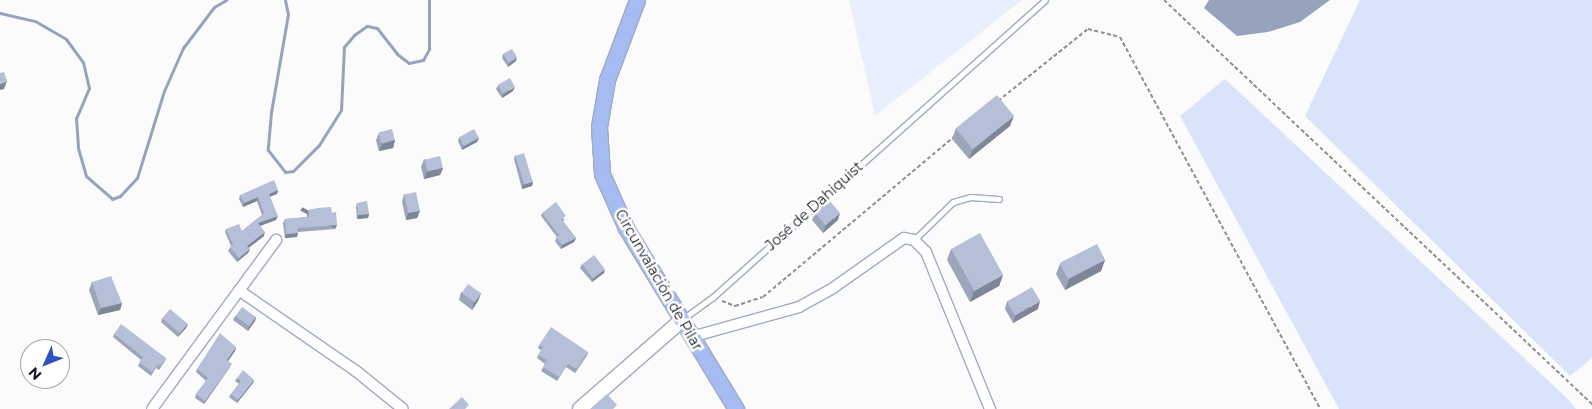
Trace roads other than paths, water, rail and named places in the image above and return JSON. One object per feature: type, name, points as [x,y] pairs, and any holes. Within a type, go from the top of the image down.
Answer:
[{"type":"main road","name":"Circunvalación de Pilar","points":[[638,0],[607,80],[599,127],[602,174],[626,228],[680,321],[736,409]]},
{"type":"main road","name":"José de Dahiquist","points":[[580,409],[680,321]]},
{"type":"street","points":[[691,337],[799,307],[833,288],[904,238],[914,240],[926,252],[990,409]]},
{"type":"street","points":[[152,409],[276,240]]},
{"type":"street","points":[[240,290],[356,371],[403,409]]},
{"type":"lane","name":"José de Dahiquist","points":[[680,321],[713,297],[1045,0]]},
{"type":"lane","points":[[914,240],[952,202],[970,197],[999,199]]},
{"type":"waterway","points":[[0,13],[35,21],[66,39],[83,62],[89,88],[76,118],[78,148],[86,176],[112,199],[120,196],[137,178],[164,91],[183,48],[214,7],[226,0]]},
{"type":"waterway","points":[[285,0],[288,14],[271,112],[268,150],[285,172],[293,171],[319,145],[341,110],[344,47],[354,35],[367,26],[377,28],[397,54],[409,63],[423,60],[429,49],[429,0]]}]
